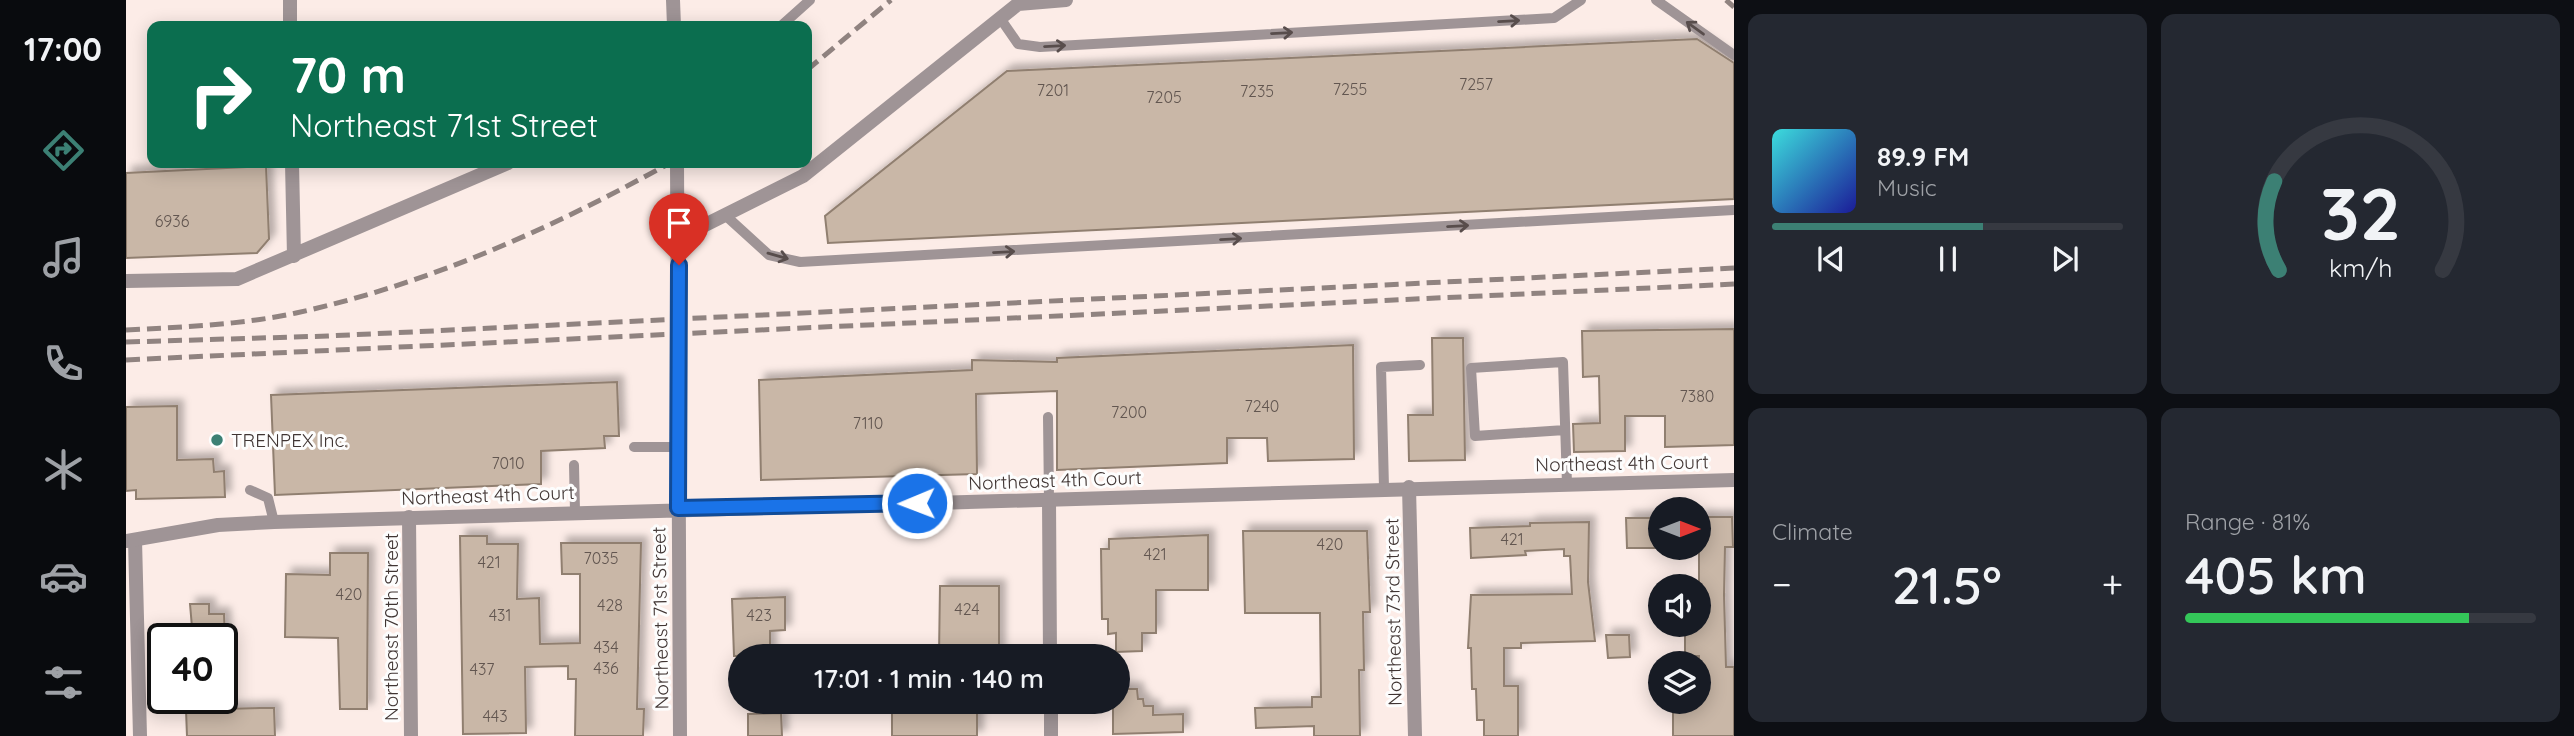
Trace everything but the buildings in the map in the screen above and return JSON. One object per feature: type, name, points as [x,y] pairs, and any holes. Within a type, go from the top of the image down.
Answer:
[{"type":"street","points":[[290,0],[290,21]]},
{"type":"street","points":[[673,0],[674,21]]},
{"type":"street","points":[[679,238],[803,176],[1017,4],[1066,0]]},
{"type":"street","points":[[292,168],[294,256]]},
{"type":"street","points":[[126,281],[237,279],[496,168]]},
{"type":"street","name":"Northeast 71st Street","points":[[677,168],[681,736]]},
{"type":"street","name":"Northeast 4th Court","points":[[130,541],[218,525],[274,522],[678,508],[1734,480]]},
{"type":"street","name":"Northeast 73rd Street","points":[[1409,487],[1415,736]]},
{"type":"street","points":[[1049,500],[1050,644]]},
{"type":"street","name":"Northeast 70th Street","points":[[409,517],[411,736]]},
{"type":"street","points":[[130,541],[140,736]]},
{"type":"street","points":[[1051,714],[1051,736]]},
{"type":"lane","points":[[787,21],[810,0]]},
{"type":"lane","points":[[1000,18],[1018,44],[1040,47],[1554,18],[1581,0]]},
{"type":"lane","points":[[1656,0],[1734,55]]},
{"type":"lane","points":[[725,215],[769,255],[800,262],[1734,210]]},
{"type":"lane","points":[[1566,430],[1475,436],[1471,368],[1563,362],[1566,430],[1567,484]]},
{"type":"lane","points":[[1384,488],[1381,367],[1420,365]]},
{"type":"lane","points":[[1048,417],[1049,500]]},
{"type":"lane","points":[[634,447],[679,447]]},
{"type":"lane","points":[[574,465],[575,511]]},
{"type":"lane","points":[[250,490],[268,498],[274,522]]},
{"type":"railway","points":[[812,66],[891,0]]},
{"type":"railway","points":[[1726,0],[1734,7]]},
{"type":"railway","points":[[126,330],[254,320],[345,301],[442,270],[489,251],[580,210],[661,168]]},
{"type":"railway","points":[[126,342],[328,336],[1734,268]]},
{"type":"railway","points":[[126,360],[1734,284]]},
{"type":"place","name":"TRENPEX Inc.","points":[[217,440]]},
{"type":"route","points":[[679,265],[678,508],[917,503]]}]
